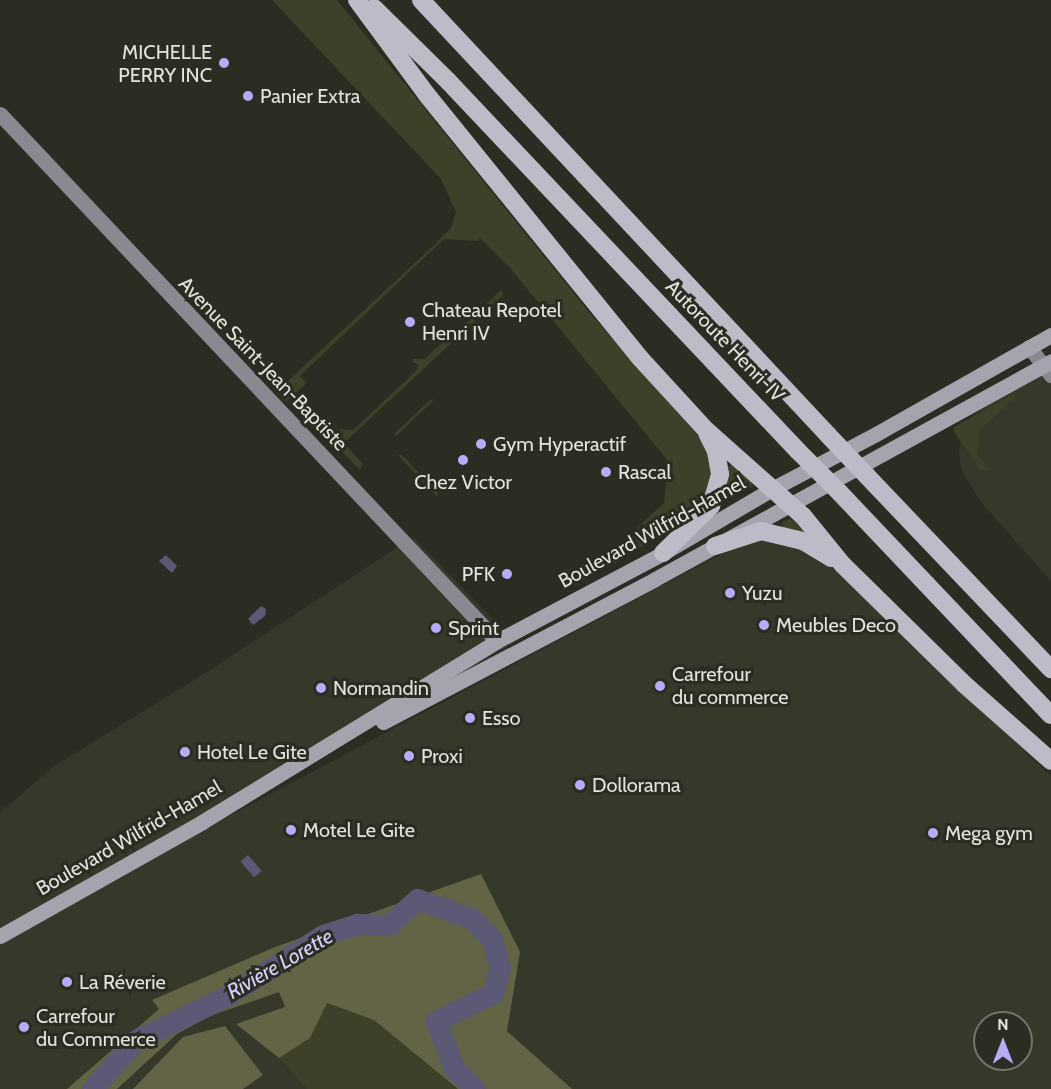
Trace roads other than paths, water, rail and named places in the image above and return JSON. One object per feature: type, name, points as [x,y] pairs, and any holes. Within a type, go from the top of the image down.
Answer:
[{"type":"highway","points":[[357,0],[488,173],[640,358],[706,430],[806,520],[843,565],[964,684],[1051,760]]},
{"type":"highway","name":"Autoroute Henri-IV","points":[[366,0],[448,81],[1051,715]]},
{"type":"highway","name":"Autoroute Henri-IV","points":[[421,0],[828,435],[1051,669]]},
{"type":"highway","points":[[663,553],[711,506],[720,474],[716,451],[706,430]]},
{"type":"highway","points":[[715,546],[765,532],[803,541],[843,565]]},
{"type":"main road","name":"Boulevard Wilfrid-Hamel","points":[[0,936],[158,848],[497,641],[663,553],[772,489],[876,434],[1029,347],[1049,341]]},
{"type":"main road","name":"Boulevard Wilfrid-Hamel","points":[[279,775],[487,668],[1048,367]]},
{"type":"street","name":"Avenue Saint-Jean-Baptiste","points":[[0,114],[497,641]]},
{"type":"street","points":[[1029,347],[1048,367]]},
{"type":"waterway","name":"Rivière Lorette","points":[[92,1089],[136,1040],[227,996],[323,935],[357,924],[389,925],[417,899],[471,918],[492,939],[500,968],[493,993],[436,1021],[454,1068],[476,1089]]},
{"type":"place","name":"MICHELLE PERRY INC","points":[[224,63]]},
{"type":"place","name":"Panier Extra","points":[[248,96]]},
{"type":"place","name":"Chateau Repotel Henri IV","points":[[410,322]]},
{"type":"place","name":"Gym Hyperactif","points":[[481,444]]},
{"type":"place","name":"Chez Victor","points":[[463,460]]},
{"type":"place","name":"Rascal","points":[[606,472]]},
{"type":"place","name":"PFK","points":[[507,574]]},
{"type":"place","name":"Yuzu","points":[[730,593]]},
{"type":"place","name":"Meubles Deco","points":[[764,625]]},
{"type":"place","name":"Sprint","points":[[436,628]]},
{"type":"place","name":"Carrefour du commerce","points":[[660,686]]},
{"type":"place","name":"Normandin","points":[[321,688]]},
{"type":"place","name":"Esso","points":[[470,718]]},
{"type":"place","name":"Hotel Le Gite","points":[[185,752]]},
{"type":"place","name":"Proxi","points":[[409,756]]},
{"type":"place","name":"Dollorama","points":[[580,785]]},
{"type":"place","name":"Motel Le Gite","points":[[291,830]]},
{"type":"place","name":"Mega gym","points":[[933,833]]},
{"type":"place","name":"La Réverie","points":[[67,982]]},
{"type":"place","name":"Carrefour du Commerce","points":[[24,1027]]}]
